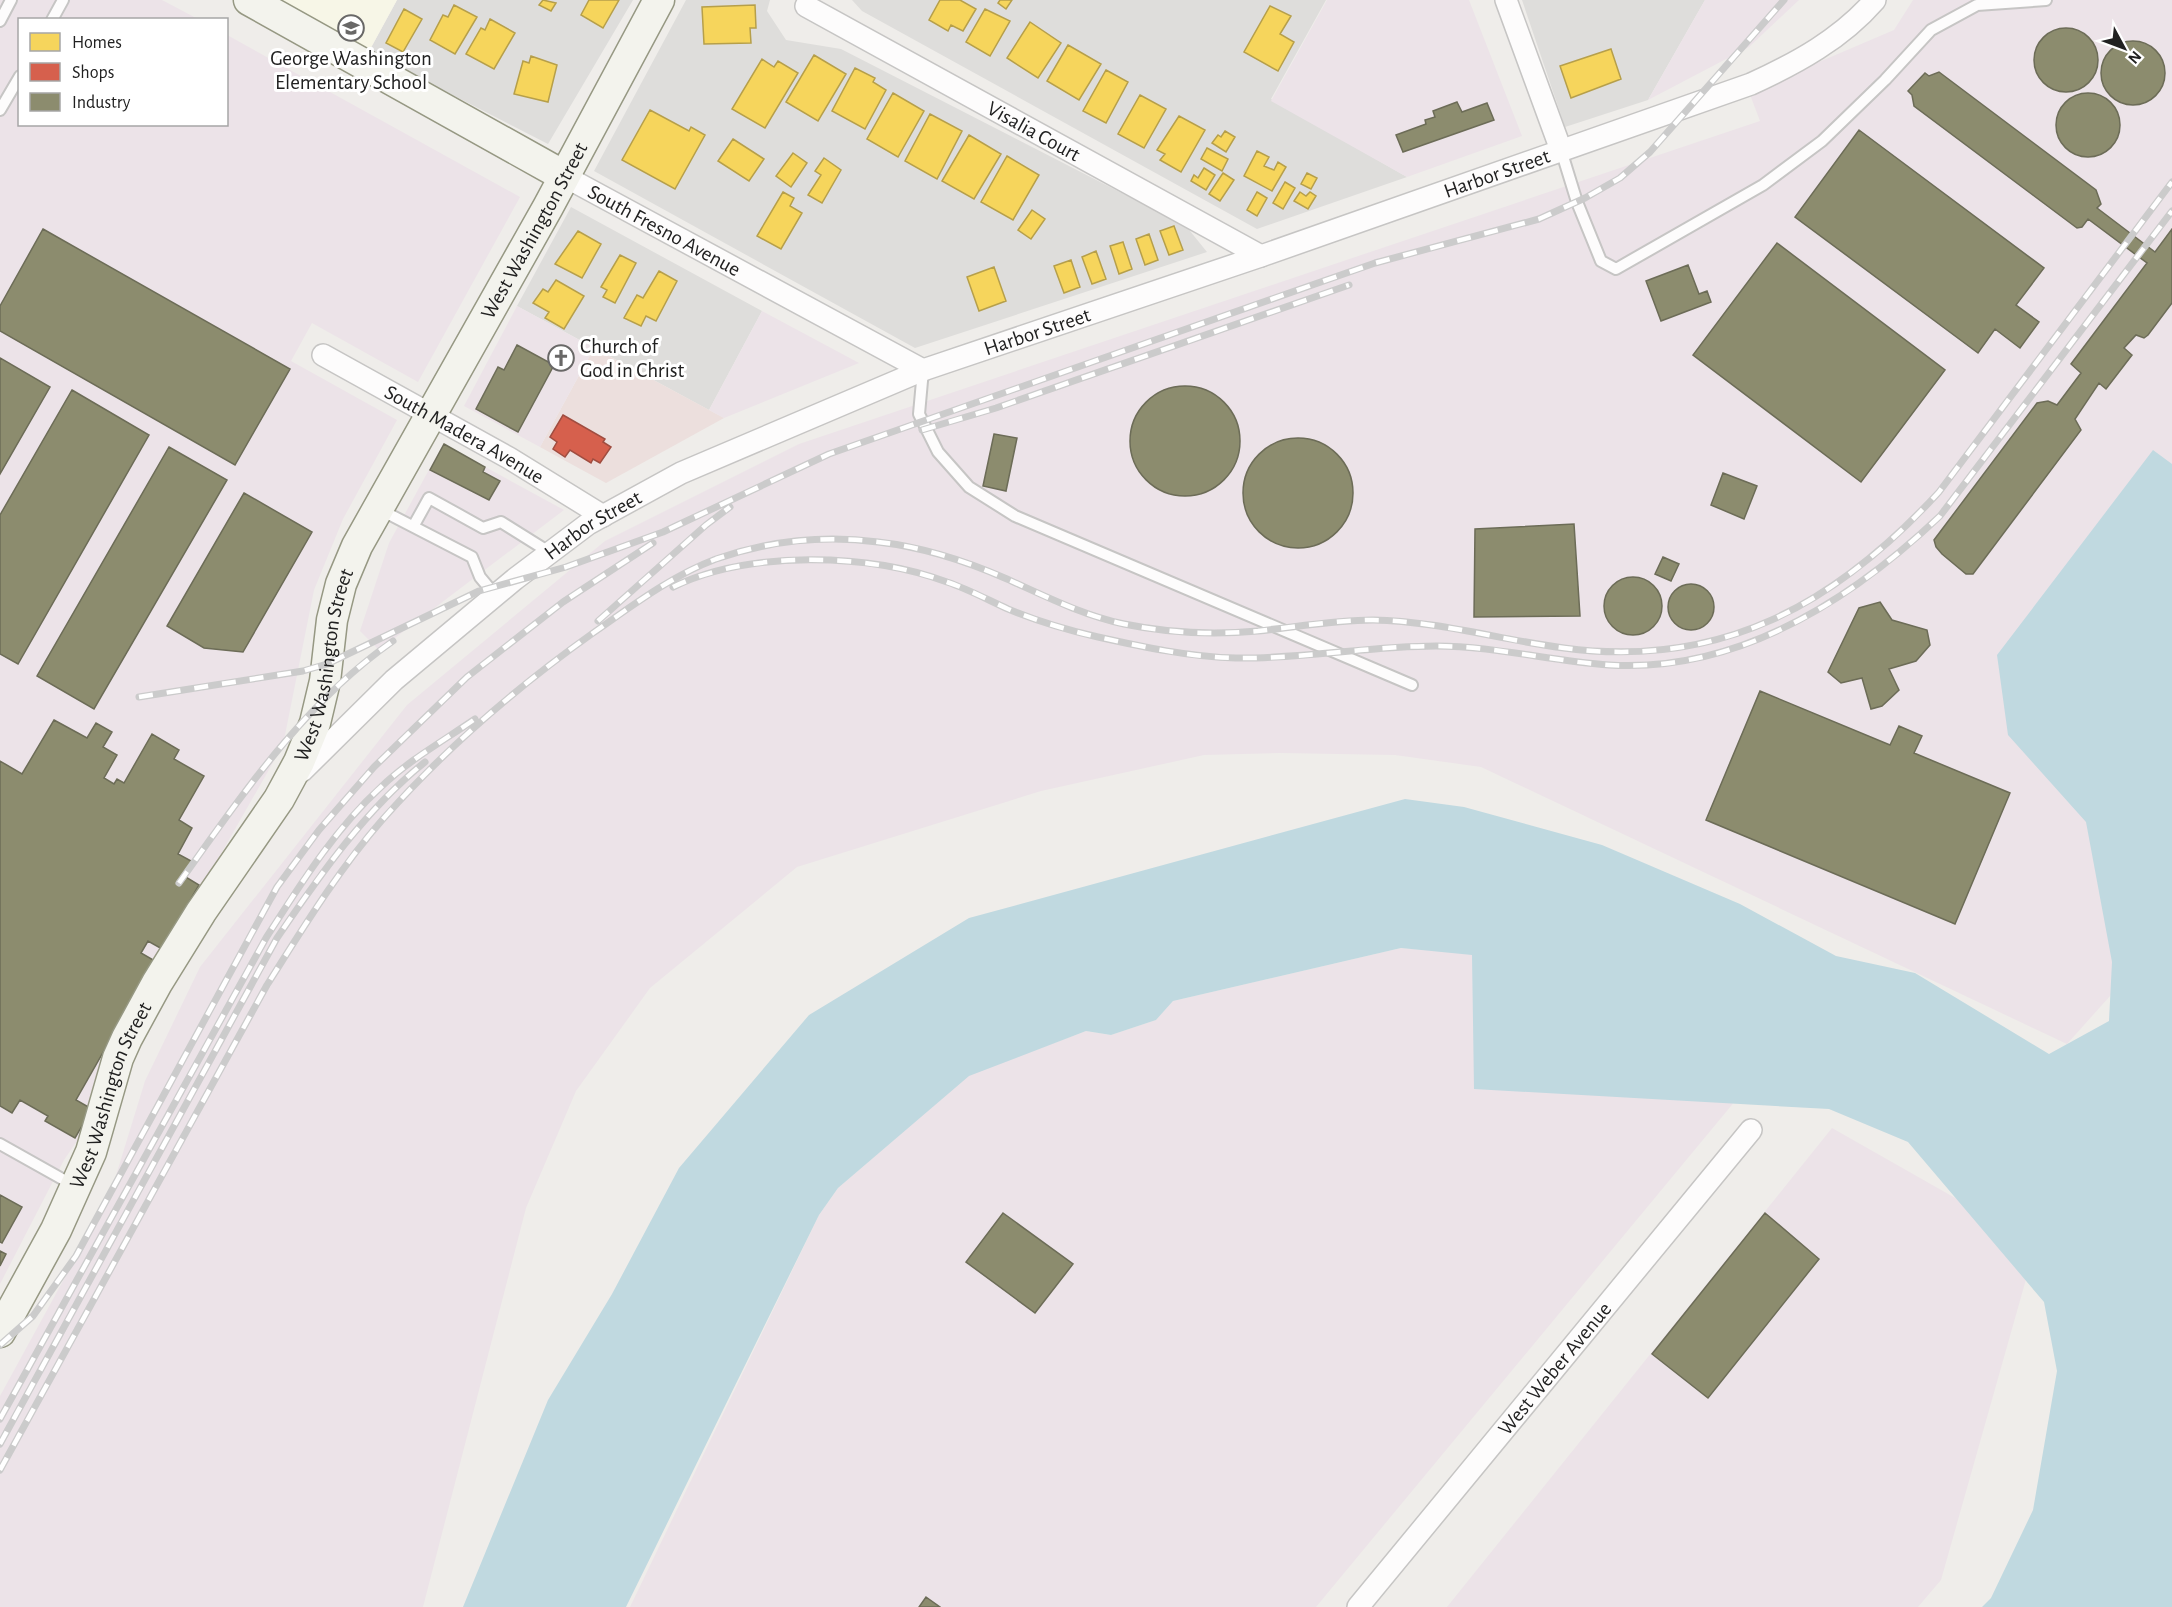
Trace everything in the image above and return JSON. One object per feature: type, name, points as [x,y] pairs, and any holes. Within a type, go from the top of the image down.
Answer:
[{"type":"street","name":"South Fresno Avenue","points":[[249,0],[564,176],[923,370]]},
{"type":"street","name":"West Washington Street","points":[[0,1332],[76,1187],[91,1152],[118,1058],[127,1038],[157,982],[201,912],[279,799],[299,762],[315,723],[326,681],[332,620],[341,584],[378,508],[564,176],[659,0]]},
{"type":"street","points":[[1506,0],[1561,150]]},
{"type":"street","name":"Harbor Street","points":[[279,799],[312,759],[394,680],[495,595],[549,552],[603,516],[681,473],[923,370],[1691,107],[1790,66],[1849,26],[1875,0]]},
{"type":"street","name":"Visalia Court","points":[[806,6],[1261,256]]},
{"type":"street","name":"South Madera Avenue","points":[[323,355],[586,503],[603,516]]},
{"type":"street","name":"West Weber Avenue","points":[[1358,1607],[1751,1130]]},
{"type":"lane","points":[[0,21],[11,0]]},
{"type":"lane","points":[[53,18],[63,0]]},
{"type":"lane","points":[[1561,150],[1577,202],[1601,261],[1616,269],[1763,185],[1805,153],[1886,80],[1931,30],[1977,5],[2046,0]]},
{"type":"lane","points":[[0,110],[18,79]]},
{"type":"lane","points":[[923,370],[919,414],[938,452],[969,487],[1015,516],[1413,685]]},
{"type":"lane","points":[[414,525],[429,498],[483,528],[501,522],[549,552]]},
{"type":"lane","points":[[378,508],[472,557],[480,578],[495,595]]},
{"type":"lane","points":[[3,1145],[76,1187]]},
{"type":"shaded area","points":[[0,0],[162,0],[196,18],[18,18],[18,126],[228,126],[228,36],[520,197],[418,382],[312,323],[291,361],[397,420],[343,519],[314,590],[283,745],[116,1038],[92,1119],[64,1160],[0,1284]]},
{"type":"shaded area","name":"George Washington Elementary School","points":[[271,0],[397,0],[367,55]]},
{"type":"shaded area","points":[[397,0],[633,0],[548,144],[410,73],[367,55]]},
{"type":"shaded area","points":[[686,0],[770,0],[767,11],[786,40],[841,49],[1186,226],[1207,252],[915,348],[594,171]]},
{"type":"shaded area","points":[[852,0],[1326,0],[1271,99],[1407,177],[1257,229],[862,11]]},
{"type":"shaded area","points":[[1327,0],[1469,0],[1522,136],[1407,177],[1271,101]]},
{"type":"shaded area","points":[[1522,0],[1705,0],[1648,100],[1565,127]]},
{"type":"shaded area","points":[[1705,0],[1799,0],[1749,47],[1648,100]]},
{"type":"shaded area","points":[[1913,0],[2172,0],[2172,475],[2119,986],[2067,1044],[1481,767],[1395,755],[1279,753],[1204,755],[1041,791],[797,867],[650,988],[576,1091],[526,1208],[423,1607],[0,1607],[0,1396],[110,1195],[145,1081],[200,967],[407,705],[605,541],[799,444],[1760,121],[1749,92],[1894,30]]},
{"type":"shaded area","points":[[571,207],[762,311],[709,410],[517,306]]},
{"type":"shaded area","points":[[517,306],[594,348],[540,447],[464,406]]},
{"type":"shaded area","points":[[762,311],[859,363],[724,418],[709,410]]},
{"type":"shaded area","points":[[594,348],[724,418],[606,483],[540,447]]},
{"type":"shaded area","points":[[443,444],[564,510],[379,650],[360,631],[389,543]]},
{"type":"shaded area","points":[[1401,948],[1519,957],[1755,1077],[1316,1607],[630,1607],[819,1215],[838,1188],[969,1075],[1086,1031],[1111,1035],[1156,1020],[1173,1001]]},
{"type":"shaded area","points":[[1832,1128],[2036,1244],[1941,1580],[1918,1607],[1447,1607]]},
{"type":"water","points":[[2153,450],[2172,464],[2172,1607],[1982,1607],[1991,1598],[2033,1510],[2057,1371],[2044,1302],[1908,1142],[1829,1109],[1474,1089],[1472,955],[1401,948],[1173,1001],[1156,1020],[1111,1035],[1086,1031],[969,1076],[838,1188],[819,1215],[626,1607],[463,1607],[548,1400],[612,1294],[679,1168],[809,1015],[969,918],[1405,799],[1464,807],[1602,845],[1740,904],[1836,956],[1915,973],[2049,1054],[2109,1021],[2112,962],[2086,822],[2008,735],[1997,655]]},
{"type":"building: Homes","points":[[543,0],[556,3],[551,11],[539,5]]},
{"type":"building: Homes","points":[[589,0],[619,0],[603,28],[581,15]]},
{"type":"building: Homes","points":[[940,0],[960,0],[976,9],[963,31],[951,25],[948,31],[929,20]]},
{"type":"building: Homes","points":[[1000,0],[1012,0],[1006,9],[998,3]]},
{"type":"building: Homes","points":[[454,5],[477,17],[455,54],[430,40],[443,15],[448,17]]},
{"type":"building: Homes","points":[[755,5],[756,28],[750,28],[751,43],[704,44],[702,7]]},
{"type":"building: Homes","points":[[1270,6],[1291,16],[1280,34],[1294,42],[1278,71],[1244,52]]},
{"type":"building: Homes","points":[[404,9],[422,19],[403,52],[386,43]]},
{"type":"building: Homes","points":[[985,9],[1010,21],[990,56],[966,42]]},
{"type":"building: Homes","points":[[490,19],[515,33],[494,69],[466,54],[481,28],[485,30]]},
{"type":"building: Homes","points":[[1030,22],[1061,43],[1038,78],[1007,58]]},
{"type":"building: Homes","points":[[1068,45],[1101,64],[1079,100],[1047,81]]},
{"type":"building: Homes","points":[[1611,49],[1621,79],[1571,98],[1560,66]]},
{"type":"building: Homes","points":[[814,55],[846,74],[818,121],[786,102]]},
{"type":"building: Homes","points":[[531,56],[557,65],[548,102],[514,94],[523,61],[529,63]]},
{"type":"building: Homes","points":[[762,59],[774,67],[778,61],[798,73],[765,128],[732,109]]},
{"type":"building: Homes","points":[[855,68],[875,78],[873,82],[886,90],[865,129],[832,111]]},
{"type":"building: Homes","points":[[1106,70],[1128,82],[1106,123],[1083,111]]},
{"type":"building: Homes","points":[[893,93],[924,111],[898,157],[867,139]]},
{"type":"building: Homes","points":[[1140,95],[1166,109],[1144,148],[1118,134]]},
{"type":"building: Homes","points":[[650,110],[689,131],[691,127],[705,135],[675,189],[622,160]]},
{"type":"building: Homes","points":[[930,114],[962,131],[937,179],[905,161]]},
{"type":"building: Homes","points":[[1179,116],[1205,130],[1181,172],[1160,160],[1165,154],[1157,150]]},
{"type":"building: Homes","points":[[1225,131],[1235,137],[1226,152],[1212,143],[1218,135],[1221,137]]},
{"type":"building: Homes","points":[[969,135],[1001,154],[974,199],[942,181]]},
{"type":"building: Homes","points":[[733,139],[764,159],[749,181],[718,161]]},
{"type":"building: Homes","points":[[1207,148],[1228,159],[1222,171],[1201,159]]},
{"type":"building: Homes","points":[[1257,151],[1269,157],[1264,166],[1274,170],[1278,162],[1286,167],[1272,191],[1244,176]]},
{"type":"building: Homes","points":[[793,153],[807,163],[791,187],[776,176]]},
{"type":"building: Homes","points":[[1007,156],[1039,175],[1013,220],[981,202]]},
{"type":"building: Homes","points":[[824,158],[841,170],[822,203],[808,195],[821,175],[815,171]]},
{"type":"building: Homes","points":[[1204,168],[1215,175],[1206,190],[1191,181],[1194,175],[1198,178]]},
{"type":"building: Homes","points":[[1223,173],[1234,180],[1220,201],[1209,194]]},
{"type":"building: Homes","points":[[1307,173],[1317,178],[1311,189],[1301,184]]},
{"type":"building: Homes","points":[[1285,182],[1295,188],[1283,209],[1273,203]]},
{"type":"building: Homes","points":[[783,192],[794,198],[790,206],[802,213],[781,249],[757,236]]},
{"type":"building: Homes","points":[[1257,192],[1267,198],[1257,216],[1247,210]]},
{"type":"building: Homes","points":[[1300,192],[1306,196],[1310,192],[1316,196],[1308,209],[1294,201]]},
{"type":"building: Homes","points":[[1032,210],[1045,219],[1031,239],[1018,230]]},
{"type":"building: Homes","points":[[1174,226],[1183,250],[1169,255],[1160,231]]},
{"type":"building: Homes","points":[[578,231],[601,244],[582,278],[555,264]]},
{"type":"building: Homes","points":[[1149,234],[1158,260],[1145,265],[1136,239]]},
{"type":"building: Homes","points":[[1123,242],[1132,269],[1119,274],[1110,246]]},
{"type":"building: Homes","points":[[1096,251],[1106,279],[1092,284],[1082,257]]},
{"type":"building: Homes","points":[[620,255],[636,263],[615,303],[603,297],[607,290],[601,287]]},
{"type":"building: Homes","points":[[1071,260],[1080,287],[1064,293],[1054,266]]},
{"type":"building: Homes","points":[[994,267],[1006,301],[979,311],[967,277]]},
{"type":"building: Homes","points":[[659,271],[677,281],[656,321],[646,316],[641,326],[624,318],[637,295],[643,298]]},
{"type":"building: Homes","points":[[556,280],[584,296],[564,329],[545,318],[549,312],[533,303],[543,289],[548,292]]},
{"type":"building: Shops","points":[[563,415],[605,439],[603,442],[611,447],[600,463],[593,459],[591,463],[570,450],[565,457],[553,449],[557,442],[550,437]]},
{"type":"building: Industry","points":[[2066,28],[2084,34],[2092,42],[2098,60],[2092,78],[2084,86],[2066,92],[2048,86],[2040,78],[2034,60],[2040,42],[2048,34]]},
{"type":"building: Industry","points":[[2133,41],[2151,47],[2159,55],[2165,73],[2159,91],[2151,99],[2133,105],[2115,99],[2107,91],[2101,73],[2107,55],[2115,47]]},
{"type":"building: Industry","points":[[1939,72],[2096,190],[2101,204],[2097,208],[2155,252],[2172,229],[2172,303],[2148,335],[2144,338],[2136,335],[2124,348],[2132,355],[2106,389],[2099,383],[2075,419],[2081,430],[1973,574],[1966,574],[1942,554],[1934,540],[2037,403],[2048,401],[2057,405],[2081,373],[2071,364],[2147,263],[2088,219],[2082,227],[2077,228],[1914,106],[1912,95],[1908,91],[1925,73],[1929,76]]},
{"type":"building: Industry","points":[[2088,93],[2106,99],[2114,107],[2120,125],[2114,143],[2106,151],[2088,157],[2070,151],[2062,143],[2056,125],[2062,107],[2070,99]]},
{"type":"building: Industry","points":[[1457,102],[1462,112],[1487,103],[1494,120],[1403,152],[1396,135],[1426,124],[1425,120],[1435,117],[1433,111]]},
{"type":"building: Industry","points":[[1859,130],[2044,268],[2016,305],[2039,322],[2020,348],[1995,329],[1978,353],[1795,217]]},
{"type":"building: Industry","points":[[43,229],[290,369],[235,465],[0,331],[0,306]]},
{"type":"building: Industry","points":[[1777,243],[1945,370],[1861,482],[1693,355]]},
{"type":"building: Industry","points":[[1688,265],[1699,294],[1707,291],[1711,302],[1661,321],[1646,281]]},
{"type":"building: Industry","points":[[517,345],[554,365],[518,432],[476,409],[498,367],[504,370]]},
{"type":"building: Industry","points":[[0,358],[50,387],[0,474]]},
{"type":"building: Industry","points":[[1185,386],[1206,391],[1224,402],[1235,420],[1240,441],[1235,462],[1224,480],[1206,491],[1185,496],[1164,491],[1146,480],[1135,462],[1130,441],[1135,420],[1146,402],[1164,391]]},
{"type":"building: Industry","points":[[72,390],[149,435],[18,664],[0,654],[0,515]]},
{"type":"building: Industry","points":[[994,434],[1017,438],[1006,491],[983,486]]},
{"type":"building: Industry","points":[[1298,438],[1319,443],[1337,454],[1348,472],[1353,493],[1348,514],[1337,532],[1319,543],[1298,548],[1277,543],[1259,532],[1248,514],[1243,493],[1248,472],[1259,454],[1277,443]]},
{"type":"building: Industry","points":[[444,444],[485,467],[483,472],[500,481],[489,500],[430,470]]},
{"type":"building: Industry","points":[[169,447],[227,480],[94,709],[37,676]]},
{"type":"building: Industry","points":[[1723,473],[1757,486],[1744,519],[1711,505]]},
{"type":"building: Industry","points":[[244,493],[312,532],[243,652],[204,648],[167,626]]},
{"type":"building: Industry","points":[[1574,524],[1580,616],[1474,617],[1475,529]]},
{"type":"building: Industry","points":[[1663,557],[1679,564],[1671,581],[1655,574]]},
{"type":"building: Industry","points":[[1627,577],[1639,577],[1654,585],[1662,600],[1662,612],[1654,627],[1639,635],[1627,635],[1612,627],[1604,612],[1604,600],[1612,585]]},
{"type":"building: Industry","points":[[1691,584],[1700,585],[1707,591],[1713,598],[1713,616],[1707,623],[1700,629],[1691,630],[1682,629],[1675,623],[1669,616],[1668,607],[1669,598],[1675,591],[1682,585]]},
{"type":"building: Industry","points":[[1880,602],[1892,620],[1927,630],[1930,645],[1916,661],[1889,669],[1899,690],[1882,706],[1871,709],[1862,678],[1841,683],[1828,672],[1859,608]]},
{"type":"building: Industry","points":[[1760,691],[1890,745],[1899,726],[1922,736],[1914,753],[2010,793],[1955,924],[1706,820]]},
{"type":"building: Industry","points":[[54,720],[87,738],[96,723],[112,732],[103,747],[117,755],[104,778],[114,784],[117,779],[124,783],[152,734],[179,750],[174,759],[204,776],[179,820],[192,828],[178,854],[193,862],[184,876],[199,885],[162,949],[148,941],[141,953],[155,961],[76,1100],[92,1109],[75,1138],[45,1121],[48,1116],[20,1100],[12,1113],[0,1106],[0,761],[22,774]]},
{"type":"building: Industry","points":[[0,1195],[22,1207],[2,1243],[0,1242]]},
{"type":"building: Industry","points":[[1003,1213],[1073,1264],[1035,1313],[966,1262]]},
{"type":"building: Industry","points":[[1765,1213],[1819,1259],[1708,1398],[1652,1354]]},
{"type":"building: Industry","points":[[0,1251],[6,1254],[0,1266]]},
{"type":"building: Industry","points":[[926,1597],[940,1607],[919,1607]]},
{"type":"railway","points":[[139,697],[303,671],[327,664],[479,591],[566,567],[663,532],[829,454],[1375,263],[1539,219],[1585,198],[1620,178],[1650,152],[1784,0]]},
{"type":"railway","points":[[0,1470],[267,985],[351,858],[407,793],[483,720],[565,654],[637,602],[683,574],[716,559],[776,544],[816,540],[857,540],[895,544],[944,556],[992,572],[1093,616],[1157,629],[1224,633],[1344,621],[1397,621],[1445,627],[1540,645],[1621,652],[1674,648],[1724,637],[1772,620],[1816,596],[1859,567],[1900,532],[1939,492],[2172,182]]},
{"type":"railway","points":[[673,587],[703,575],[737,567],[809,560],[846,561],[916,572],[955,585],[1008,609],[1052,625],[1149,648],[1201,656],[1261,658],[1436,646],[1479,648],[1609,665],[1657,664],[1702,657],[1747,644],[1830,603],[1905,547],[1940,516],[2172,211]]},
{"type":"railway","points":[[922,430],[996,408],[1349,285]]},
{"type":"railway","points":[[598,621],[706,525],[730,507]]},
{"type":"railway","points":[[0,1345],[33,1316],[76,1256],[277,887],[319,830],[374,767],[467,677],[563,602],[653,543]]},
{"type":"railway","points":[[179,883],[276,752],[331,693],[393,641]]},
{"type":"railway","points":[[0,1419],[266,938],[305,878],[348,821],[381,787],[415,759],[475,719]]},
{"type":"railway","points":[[0,1444],[277,938],[327,867],[363,822],[425,762]]},
{"type":"place","name":"George Washington Elementary School","points":[[351,28]]},
{"type":"place","name":"Church of God in Christ","points":[[561,358]]}]
